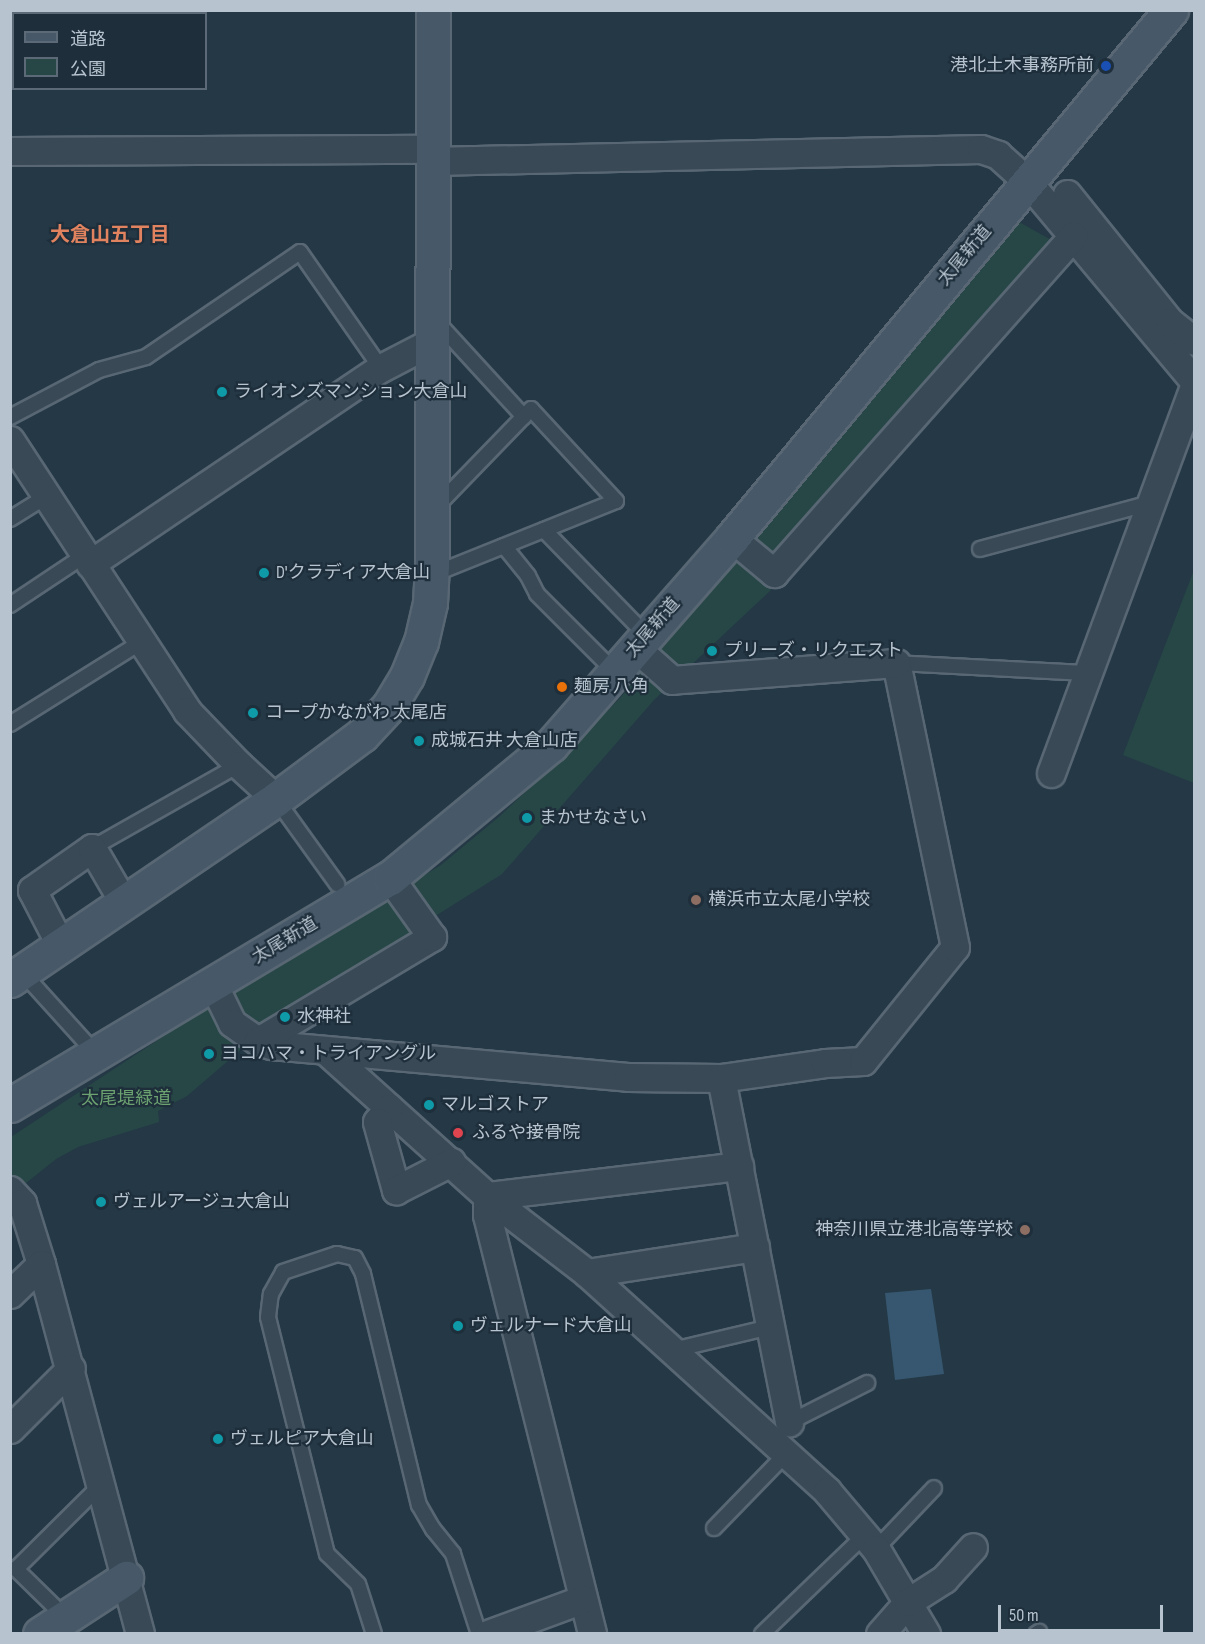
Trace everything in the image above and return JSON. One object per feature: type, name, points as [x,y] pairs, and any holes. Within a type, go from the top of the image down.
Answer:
[{"type":"street","points":[[19,969],[61,946],[276,799],[362,735],[389,706],[407,676],[421,642],[430,603],[432,575],[433,10]]},
{"type":"street","name":"太尾新道","points":[[10,1105],[390,878],[551,745],[732,538],[1171,10]]},
{"type":"street","points":[[10,151],[431,154],[981,149],[998,154],[1027,181],[1194,384],[1051,773]]},
{"type":"street","points":[[1067,194],[1170,322],[1194,341]]},
{"type":"street","points":[[732,538],[774,573],[1072,236]]},
{"type":"street","points":[[88,559],[381,368],[433,329]]},
{"type":"street","points":[[12,443],[187,711],[239,765],[276,799]]},
{"type":"street","points":[[213,984],[232,1023],[258,1041],[272,1045],[628,1077],[721,1078],[825,1063],[863,1061],[955,947],[896,663],[672,680],[633,652]]},
{"type":"street","points":[[61,946],[32,890],[92,848],[124,903]]},
{"type":"street","points":[[258,1041],[432,937],[390,878]]},
{"type":"street","points":[[326,1051],[488,1196],[586,1273],[827,1491],[870,1542],[926,1634]]},
{"type":"street","points":[[721,1078],[789,1422]]},
{"type":"street","points":[[389,1108],[377,1122],[396,1190],[451,1162]]},
{"type":"street","points":[[488,1196],[739,1166]]},
{"type":"street","points":[[10,1190],[22,1203],[41,1264],[140,1634]]},
{"type":"street","points":[[488,1196],[487,1215],[592,1634]]},
{"type":"street","points":[[586,1273],[755,1247]]},
{"type":"street","points":[[10,1294],[41,1264]]},
{"type":"street","points":[[10,1429],[70,1368]]},
{"type":"street","points":[[880,1634],[908,1602],[944,1579],[973,1547]]},
{"type":"street","points":[[52,1625],[126,1578]]},
{"type":"street","points":[[488,1634],[583,1599]]},
{"type":"lane","points":[[10,417],[99,370],[146,357],[300,252],[381,368]]},
{"type":"lane","points":[[433,329],[524,417]]},
{"type":"lane","points":[[431,512],[531,409],[616,501],[432,575]]},
{"type":"lane","points":[[10,519],[47,496]]},
{"type":"lane","points":[[980,549],[1151,503]]},
{"type":"lane","points":[[544,530],[633,652]]},
{"type":"lane","points":[[504,546],[528,576],[537,594],[633,652]]},
{"type":"lane","points":[[10,605],[88,559]]},
{"type":"lane","points":[[10,724],[141,642]]},
{"type":"lane","points":[[896,663],[1089,673]]},
{"type":"lane","points":[[92,848],[239,765]]},
{"type":"lane","points":[[276,799],[337,884]]},
{"type":"lane","points":[[19,969],[96,1054]]},
{"type":"lane","points":[[374,1634],[358,1584],[327,1554],[268,1317],[270,1294],[283,1272],[337,1254],[355,1258],[363,1274],[419,1505],[433,1529],[453,1554],[479,1634]]},
{"type":"lane","points":[[673,1350],[770,1327]]},
{"type":"lane","points":[[765,1433],[867,1383]]},
{"type":"lane","points":[[714,1528],[786,1454]]},
{"type":"lane","points":[[52,1625],[16,1569],[101,1485]]},
{"type":"lane","points":[[762,1634],[933,1488]]},
{"type":"green space","name":"太尾堤緑道","points":[[1012,218],[1053,241],[765,579],[771,590],[654,700],[502,874],[421,925],[412,936],[243,1048],[187,1096],[158,1111],[159,1122],[78,1147],[56,1159],[11,1195],[11,1137],[208,1007],[441,865],[500,816],[553,766],[621,697]]},
{"type":"green space","points":[[1194,570],[1194,783],[1123,755]]},
{"type":"water","points":[[931,1289],[944,1374],[895,1380],[885,1293]]},
{"type":"place","name":"港北土木事務所前","points":[[1106,66]]},
{"type":"place","name":"ライオンズマンション大倉山","points":[[222,392]]},
{"type":"place","name":"D'クラディア大倉山","points":[[264,573]]},
{"type":"place","name":"プリーズ・リクエスト","points":[[712,651]]},
{"type":"place","name":"麺房 八角","points":[[562,687]]},
{"type":"place","name":"コープかながわ 太尾店","points":[[253,713]]},
{"type":"place","name":"成城石井 大倉山店","points":[[419,741]]},
{"type":"place","name":"まかせなさい","points":[[527,818]]},
{"type":"place","name":"横浜市立太尾小学校","points":[[696,900]]},
{"type":"place","name":"水神社","points":[[285,1017]]},
{"type":"place","name":"ヨコハマ・トライアングル","points":[[209,1054]]},
{"type":"place","name":"マルゴストア","points":[[429,1105]]},
{"type":"place","name":"ふるや接骨院","points":[[458,1133]]},
{"type":"place","name":"ヴェルアージュ大倉山","points":[[101,1202]]},
{"type":"place","name":"神奈川県立港北高等学校","points":[[1025,1230]]},
{"type":"place","name":"ヴェルナード大倉山","points":[[458,1326]]},
{"type":"place","name":"ヴェルピア大倉山","points":[[218,1439]]},
{"type":"district","name":"大倉山五丁目","points":[[110,235]]}]
